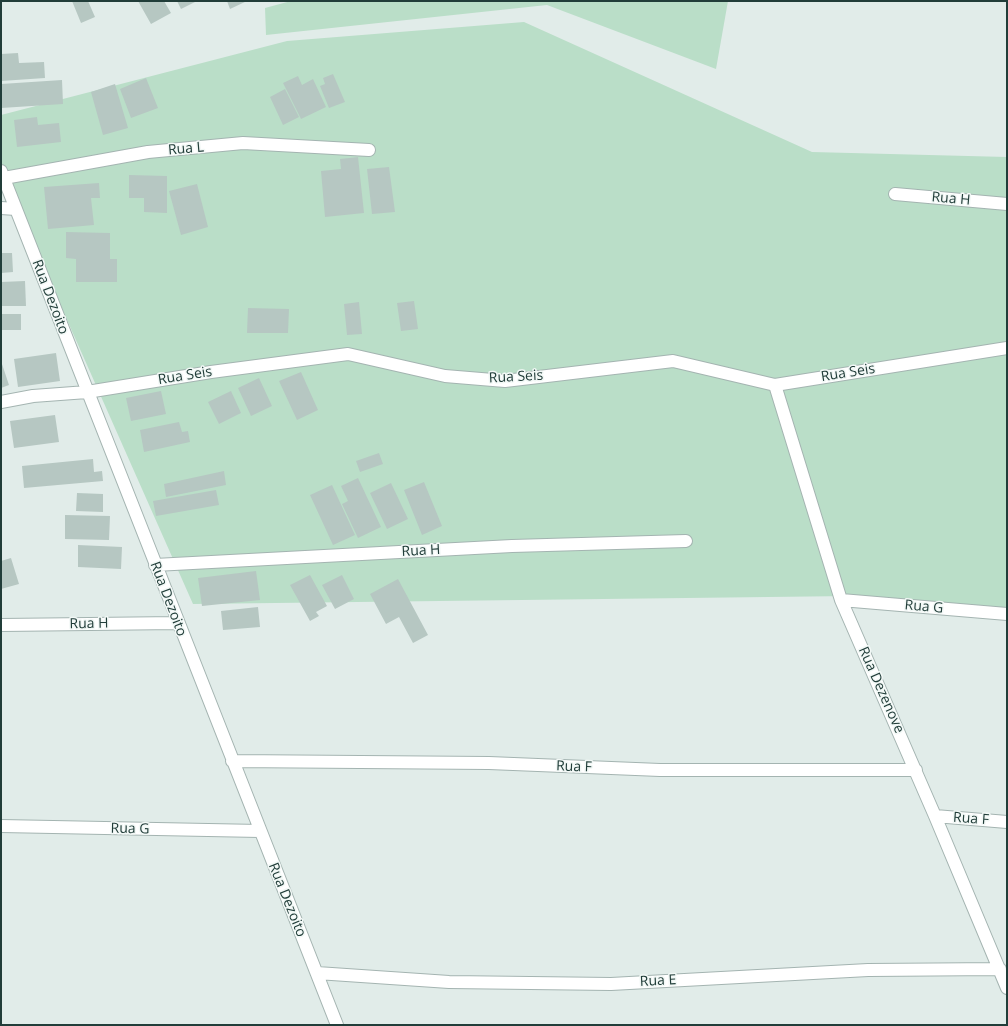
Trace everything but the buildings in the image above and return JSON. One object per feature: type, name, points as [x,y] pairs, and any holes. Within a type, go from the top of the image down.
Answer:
[{"type":"street","name":"Rua L","points":[[2,175],[148,152],[243,143],[369,150]]},
{"type":"street","name":"Rua Dezoito","points":[[2,175],[232,761],[338,1025]]},
{"type":"street","name":"Rua H","points":[[895,194],[1007,204]]},
{"type":"street","points":[[1,208],[16,209]]},
{"type":"street","name":"Rua Seis","points":[[1,402],[33,396],[87,392],[212,372],[348,354],[445,376],[505,381],[673,361],[775,385],[1007,348]]},
{"type":"street","name":"Rua Dezenove","points":[[775,385],[841,600],[936,816],[1007,988]]},
{"type":"street","name":"Rua H","points":[[155,565],[512,546],[686,541]]},
{"type":"street","name":"Rua G","points":[[841,600],[1007,614]]},
{"type":"street","name":"Rua H","points":[[1,625],[178,623]]},
{"type":"street","name":"Rua F","points":[[232,761],[489,764],[660,770],[916,770]]},
{"type":"street","name":"Rua F","points":[[936,816],[1007,822]]},
{"type":"street","name":"Rua G","points":[[1,826],[260,831]]},
{"type":"street","name":"Rua E","points":[[317,973],[449,982],[611,984],[868,970],[1000,969]]},
{"type":"green space","points":[[291,1],[728,1],[716,69],[547,5],[266,35],[265,8]]},
{"type":"green space","points":[[524,22],[812,152],[1007,157],[1007,613],[850,596],[193,604],[1,171],[1,115],[287,41]]}]
